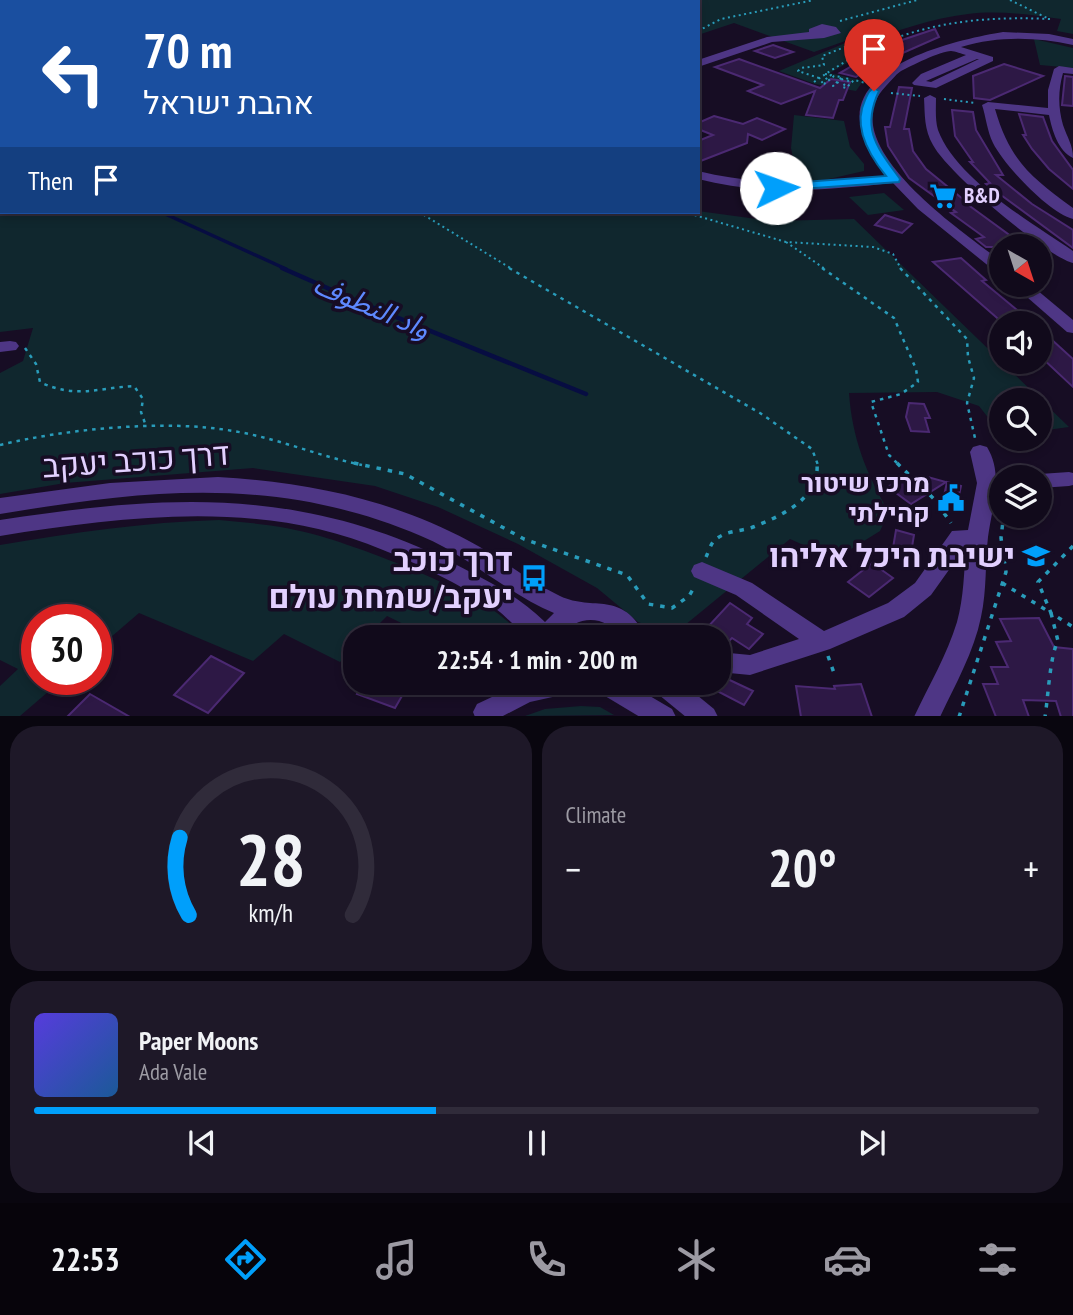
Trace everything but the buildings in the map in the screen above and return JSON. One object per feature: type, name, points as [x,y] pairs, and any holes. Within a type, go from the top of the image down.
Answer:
[{"type":"street","points":[[700,63],[746,47],[818,30]]},
{"type":"street","points":[[989,258],[894,179],[876,155],[867,135],[865,111],[876,88],[895,70],[986,36],[1007,33],[1047,36],[1073,42]]},
{"type":"street","points":[[953,48],[976,55],[989,59],[932,86],[918,83],[925,76],[976,55]]},
{"type":"street","points":[[1073,71],[1059,69],[1055,79],[1055,112],[1060,133],[1073,154]]},
{"type":"street","points":[[930,97],[932,131],[950,159],[977,186],[1073,258]]},
{"type":"street","points":[[1055,112],[988,105],[999,141],[1007,153],[1022,171],[1073,215]]},
{"type":"street","points":[[700,175],[740,185],[776,188],[894,179]]},
{"type":"street","points":[[1037,298],[1073,328]]},
{"type":"street","points":[[980,452],[989,471]]},
{"type":"street","points":[[1052,480],[1069,479]]},
{"type":"street","name":"דרך כוכב יעקב","points":[[0,506],[93,490],[193,483],[260,485],[328,495],[402,518],[432,531],[562,607],[611,615],[625,625]]},
{"type":"street","points":[[731,663],[750,665],[822,642],[896,610],[923,589],[968,538],[989,493]]},
{"type":"street","name":"דרך כוכב יעקב","points":[[0,528],[69,517],[172,508],[247,510],[331,523],[400,548],[478,586],[533,625]]},
{"type":"street","points":[[927,716],[959,650],[969,620],[975,587],[968,538]]},
{"type":"street","points":[[702,571],[744,589],[822,642]]},
{"type":"street","points":[[555,625],[562,618],[586,610]]},
{"type":"street","points":[[483,714],[504,695]]},
{"type":"street","points":[[483,714],[517,695]]},
{"type":"street","points":[[626,695],[663,716]]},
{"type":"street","points":[[678,695],[705,716]]},
{"type":"path","points":[[700,30],[721,19],[814,0]]},
{"type":"path","points":[[818,30],[828,24],[917,0]]},
{"type":"path","points":[[814,82],[869,48],[936,24],[981,17],[1050,19],[1010,0]]},
{"type":"path","points":[[819,78],[798,71],[824,65],[822,56],[850,45]]},
{"type":"path","points":[[825,74],[831,75],[821,83],[824,84],[834,76],[842,78],[833,86],[844,78],[850,79],[842,87],[846,88],[854,80],[876,88],[988,105]]},
{"type":"path","points":[[0,445],[33,438],[146,426],[230,430],[284,440],[344,461],[405,474],[524,539],[626,576],[648,604],[672,608],[689,596],[713,542],[733,530],[751,528],[795,508],[812,488],[818,466],[812,449],[760,413],[524,277],[422,214]]},
{"type":"path","points":[[691,214],[786,242],[873,247],[893,254],[902,272],[967,339],[968,357],[974,379],[967,403],[980,452]]},
{"type":"path","points":[[786,242],[894,318],[916,369],[918,382],[901,394],[871,402],[889,455],[934,499],[968,538]]},
{"type":"path","points":[[5,347],[23,346],[36,365],[40,382],[58,391],[80,395],[109,386],[134,386],[143,399],[141,412],[146,426]]},
{"type":"path","points":[[959,716],[1006,572],[1002,528]]},
{"type":"path","points":[[1045,716],[1053,670],[1052,652],[1058,641],[1051,613],[1038,582],[1073,546]]},
{"type":"path","points":[[1002,583],[1073,626]]},
{"type":"shaded area","points":[[700,0],[1073,0],[1073,34],[1057,31],[1061,19],[1015,13],[980,13],[928,22],[863,43],[851,39],[814,52],[734,23],[700,34]]},
{"type":"shaded area","points":[[1034,39],[1073,48],[1073,68],[1040,65]]},
{"type":"shaded area","points":[[850,41],[870,50],[830,73],[863,81],[856,91],[815,84],[779,71]]},
{"type":"shaded area","points":[[794,115],[844,121],[850,147],[864,164],[864,171],[829,179],[779,184],[771,158],[793,158],[791,148]]},
{"type":"shaded area","points":[[884,193],[904,210],[868,215],[849,197]]},
{"type":"shaded area","points":[[700,211],[772,221],[854,219],[989,350],[989,374],[1014,374],[1029,388],[989,388],[989,419],[979,406],[937,392],[849,393],[853,425],[861,455],[889,512],[880,531],[835,559],[790,539],[685,625],[647,625],[638,622],[597,588],[518,544],[438,507],[375,486],[253,468],[65,483],[0,494],[0,373],[23,361],[33,328],[0,332],[0,214],[700,214]]},
{"type":"shaded area","points":[[1052,411],[1069,427],[1052,429]]},
{"type":"shaded area","points":[[219,520],[270,525],[339,542],[430,577],[489,607],[511,625],[405,625],[387,616],[378,625],[343,625],[343,659],[340,662],[284,634],[253,661],[139,613],[112,636],[112,604],[21,604],[21,695],[44,695],[20,716],[0,716],[0,686],[18,669],[0,660],[0,545],[82,532]]},
{"type":"shaded area","points":[[600,707],[614,715],[525,716],[545,709]]},
{"type":"waterway","name":"واد النطوف","points":[[165,214],[286,269]]},
{"type":"waterway","name":"واد النطوف","points":[[282,268],[586,394]]},
{"type":"place","name":"B&D","points":[[943,196]]},
{"type":"place","name":"מרכז שיטור קהילתי","points":[[951,498]]},
{"type":"place","name":"ישיבת היכל אליהו","points":[[1036,556]]},
{"type":"place","name":"דרך כוכב יעקב/שמחת עולם","points":[[534,578]]},
{"type":"route","points":[[776,188],[894,179],[872,148],[867,135],[865,111],[874,91]]}]
